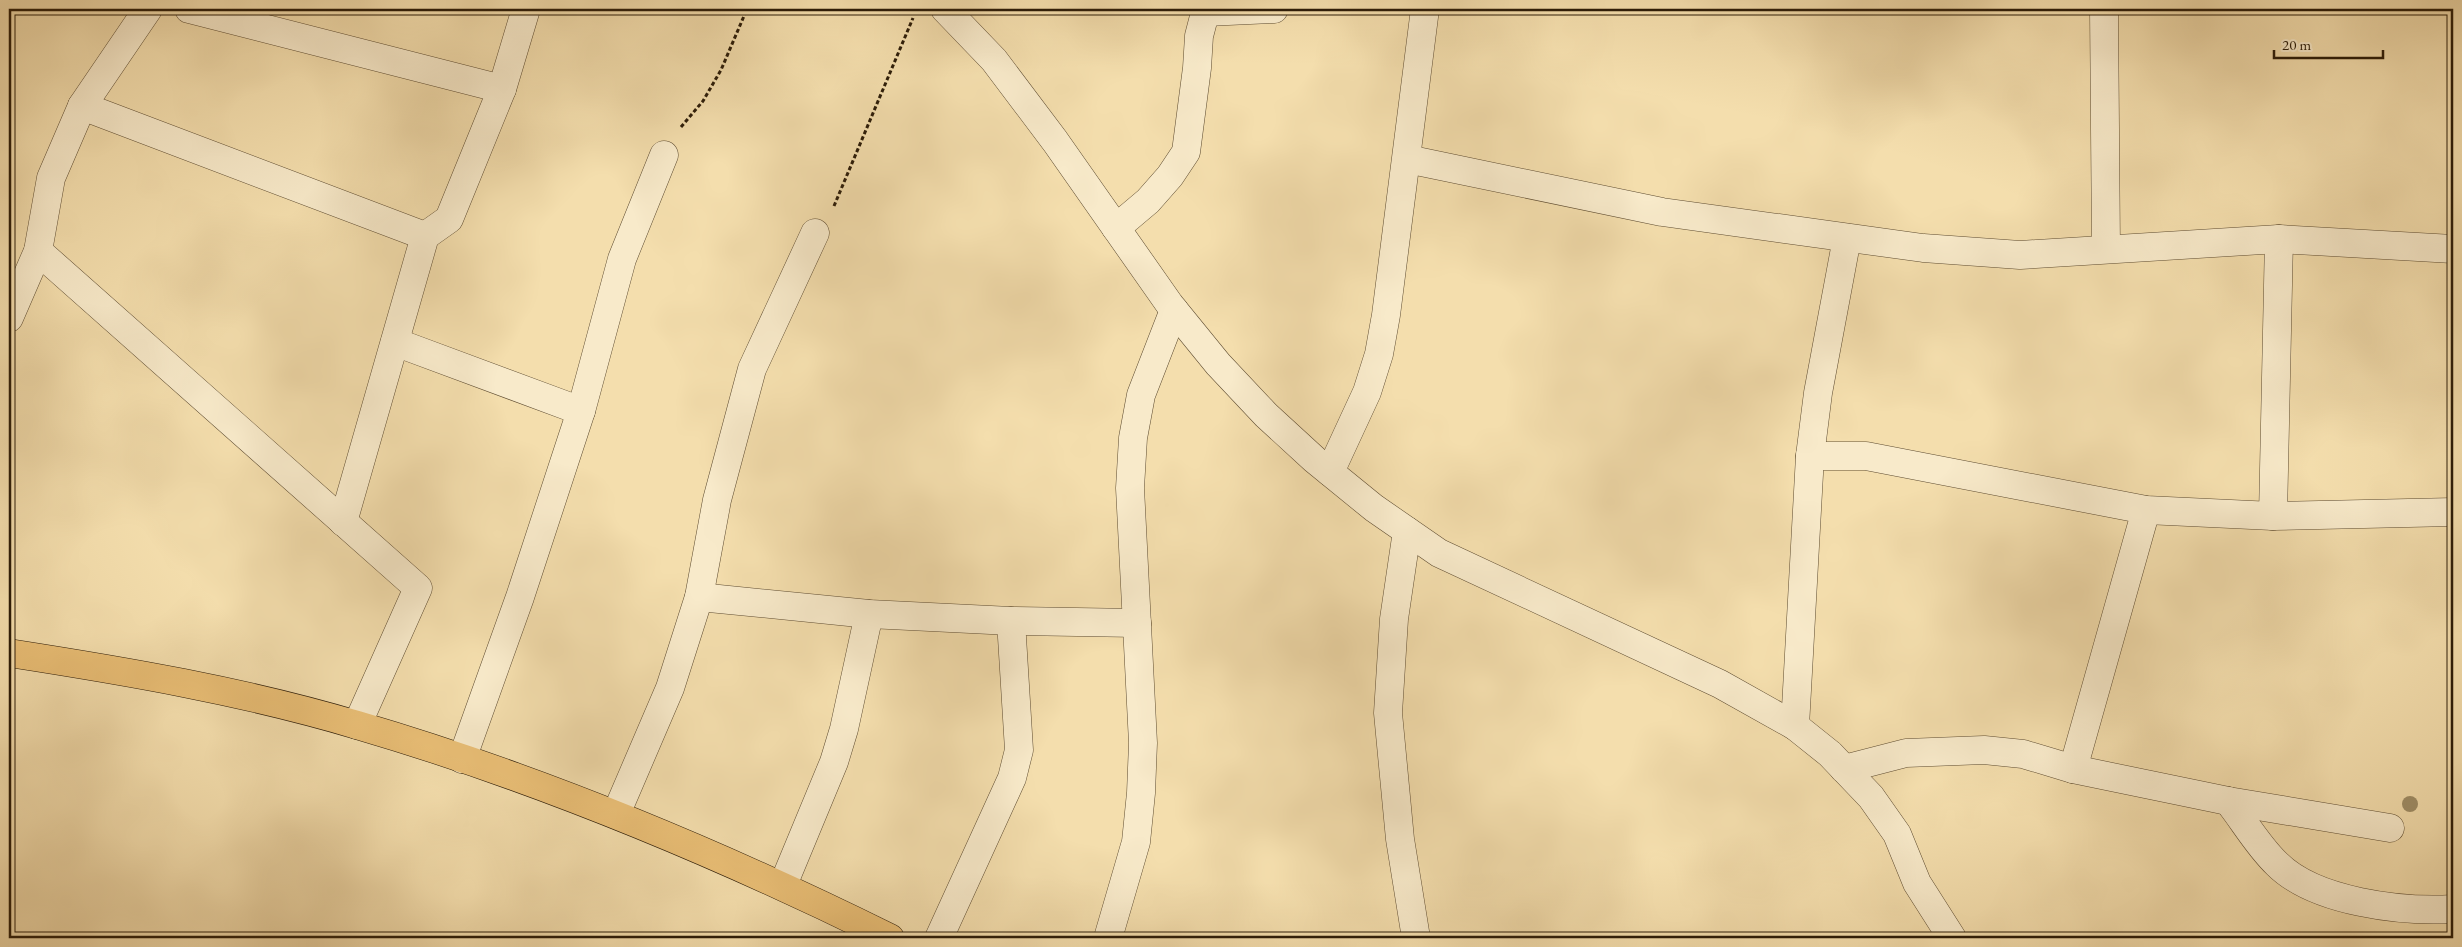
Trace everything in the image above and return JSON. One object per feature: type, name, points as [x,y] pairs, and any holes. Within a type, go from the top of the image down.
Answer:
[{"type":"main road","points":[[9,653],[85,664],[212,689],[357,725],[462,759],[616,814],[783,885],[890,938]]},
{"type":"street","points":[[9,318],[38,250],[51,178],[82,106],[148,9]]},
{"type":"street","points":[[189,9],[502,89]]},
{"type":"street","points":[[343,522],[424,236],[449,219],[502,89],[526,9]]},
{"type":"street","points":[[945,9],[994,60],[1174,310],[1218,364],[1266,415],[1330,472],[1439,553],[1720,684],[1795,726],[1830,754],[1871,797],[1897,834],[1917,883],[1952,938]]},
{"type":"street","points":[[1116,228],[1148,201],[1170,176],[1186,152],[1197,68],[1199,36],[1206,11],[1274,9]]},
{"type":"street","points":[[1330,472],[1367,392],[1380,354],[1407,159],[1424,9]]},
{"type":"street","points":[[2104,9],[2106,249]]},
{"type":"street","points":[[82,106],[424,236]]},
{"type":"street","points":[[462,759],[520,597],[580,411],[622,259],[664,155]]},
{"type":"street","points":[[1407,159],[1662,212],[1847,238],[1980,254],[2020,255],[2279,239],[2453,249]]},
{"type":"street","points":[[616,814],[670,688],[699,597],[717,500],[752,369],[815,233]]},
{"type":"street","points":[[1795,726],[1810,456],[1818,393],[1847,238]]},
{"type":"street","points":[[2273,516],[2279,239]]},
{"type":"street","points":[[38,250],[418,588],[357,725]]},
{"type":"street","points":[[1108,938],[1136,842],[1142,794],[1143,743],[1130,488],[1133,438],[1141,395],[1174,310]]},
{"type":"street","points":[[395,342],[580,411]]},
{"type":"street","points":[[1810,456],[1866,456],[2146,510],[2273,516],[2453,512]]},
{"type":"street","points":[[2073,769],[2146,510]]},
{"type":"street","points":[[1407,531],[1394,619],[1388,713],[1400,839],[1416,938]]},
{"type":"street","points":[[699,597],[869,614],[1011,621],[1137,624]]},
{"type":"street","points":[[783,885],[834,762],[844,729],[869,614]]},
{"type":"street","points":[[939,938],[1012,778],[1019,750],[1011,621]]},
{"type":"street","points":[[1844,769],[1906,753],[1984,750],[2023,754],[2073,769],[2228,801],[2390,828]]},
{"type":"street","points":[[2228,801],[2276,864],[2299,882],[2328,895],[2431,910],[2453,909]]},
{"type":"path","points":[[664,155],[685,120],[703,101],[720,70],[747,9]]},
{"type":"path","points":[[815,233],[837,203],[858,145],[914,16]]}]
